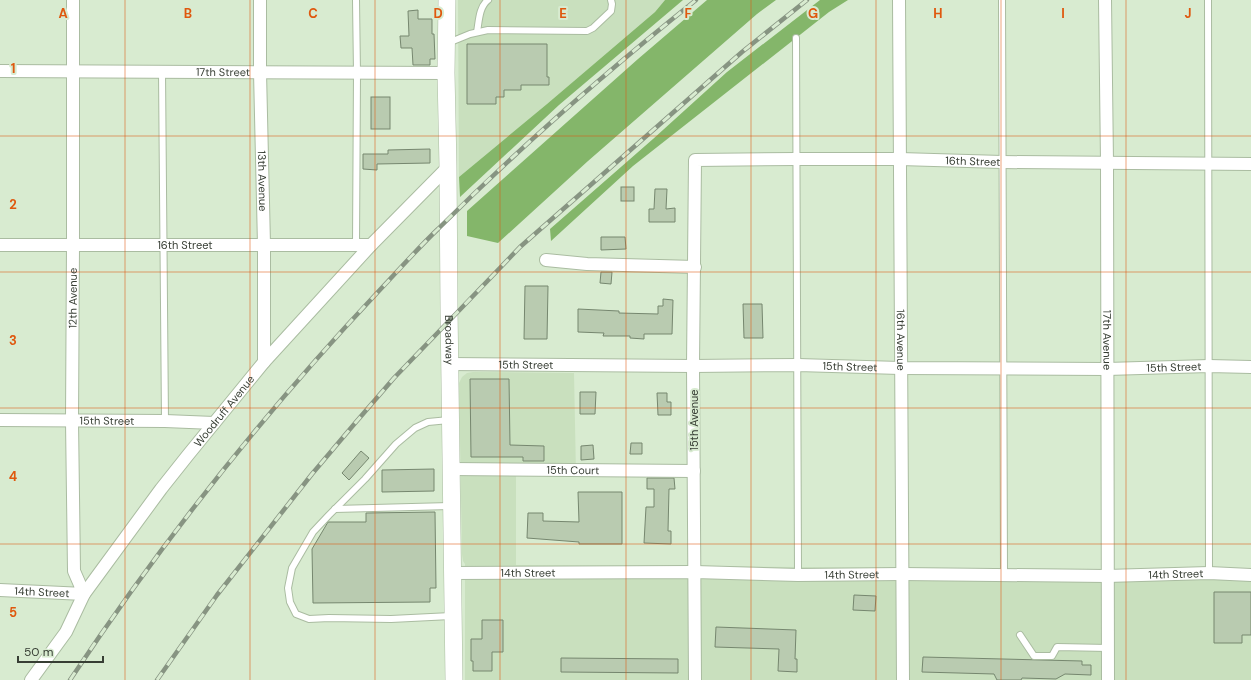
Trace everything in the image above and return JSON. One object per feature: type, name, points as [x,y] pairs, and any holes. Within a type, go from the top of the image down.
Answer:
[{"type":"main road","name":"Broadway","points":[[448,0],[446,73],[454,680]]},
{"type":"street","name":"12th Avenue","points":[[73,0],[72,421],[74,571],[84,594]]},
{"type":"street","name":"13th Avenue","points":[[260,0],[264,245],[264,362]]},
{"type":"street","name":"16th Avenue","points":[[899,0],[903,680]]},
{"type":"street","name":"17th Avenue","points":[[1106,0],[1108,162],[1108,680]]},
{"type":"street","name":"17th Street","points":[[0,71],[446,73]]},
{"type":"street","name":"16th Street","points":[[696,160],[900,159],[1002,162],[1251,164]]},
{"type":"street","name":"15th Avenue","points":[[695,680],[693,366],[696,160]]},
{"type":"street","name":"Woodruff Avenue","points":[[32,680],[66,632],[84,594],[161,489],[214,423],[264,362],[371,245],[448,167]]},
{"type":"street","name":"16th Street","points":[[0,245],[371,245]]},
{"type":"street","points":[[546,260],[587,264],[694,267]]},
{"type":"street","name":"15th Street","points":[[449,364],[693,366],[798,365],[900,368],[1107,369],[1209,366],[1251,367]]},
{"type":"street","name":"15th Street","points":[[0,420],[165,421],[214,423]]},
{"type":"street","name":"15th Court","points":[[451,469],[694,471]]},
{"type":"street","name":"14th Street","points":[[452,573],[695,572],[798,575],[1251,575]]},
{"type":"street","name":"14th Street","points":[[0,590],[84,594]]},
{"type":"lane","points":[[356,0],[356,245]]},
{"type":"lane","points":[[477,32],[483,3],[488,0]]},
{"type":"lane","points":[[447,44],[477,32],[488,30],[587,31],[593,28],[611,11],[612,4],[610,0]]},
{"type":"lane","points":[[1002,0],[1004,575]]},
{"type":"lane","points":[[1208,0],[1207,164],[1209,574]]},
{"type":"lane","points":[[796,38],[798,575]]},
{"type":"lane","points":[[162,72],[165,421]]},
{"type":"lane","points":[[450,420],[428,422],[415,428],[396,444],[365,479],[313,532],[292,568],[288,588],[290,602],[296,614],[308,619],[391,619],[453,616]]},
{"type":"lane","points":[[334,509],[452,506]]},
{"type":"lane","points":[[1020,635],[1034,656],[1052,656],[1057,647],[1108,648]]},
{"type":"shaded area","points":[[458,0],[665,0],[655,12],[459,177]]},
{"type":"shaded area","points":[[467,373],[574,373],[576,474],[516,474],[516,565],[1251,570],[1251,680],[465,680],[465,564],[462,554],[459,383],[462,377]]},
{"type":"green space","points":[[665,0],[683,0],[559,105],[460,197],[459,177],[655,12]]},
{"type":"green space","points":[[707,0],[776,0],[757,14],[588,161],[498,243],[467,236],[467,211],[638,59]]},
{"type":"green space","points":[[820,0],[848,0],[829,12],[633,166],[551,241],[550,229],[727,72]]},
{"type":"building","points":[[418,10],[418,19],[432,19],[435,59],[430,59],[430,65],[413,65],[412,48],[401,48],[400,36],[409,36],[408,11]]},
{"type":"building","points":[[467,44],[547,44],[547,77],[549,77],[549,85],[521,85],[521,90],[504,90],[504,97],[496,97],[496,104],[467,104]]},
{"type":"building","points":[[371,97],[390,97],[390,129],[371,129]]},
{"type":"building","points":[[430,149],[430,163],[377,164],[377,170],[363,169],[363,154],[388,154],[388,150]]},
{"type":"building","points":[[621,187],[634,187],[634,201],[621,201]]},
{"type":"building","points":[[655,189],[667,189],[666,209],[675,208],[675,222],[649,222],[649,209],[654,209]]},
{"type":"building","points":[[601,237],[625,237],[626,249],[601,250]]},
{"type":"building","points":[[601,272],[612,272],[611,284],[600,283]]},
{"type":"building","points":[[525,286],[548,286],[547,339],[524,339]]},
{"type":"building","points":[[663,299],[673,300],[672,334],[644,334],[644,339],[630,338],[630,336],[603,336],[604,333],[578,332],[578,309],[619,311],[619,313],[658,314],[658,306],[663,306]]},
{"type":"building","points":[[743,304],[762,304],[763,338],[744,338]]},
{"type":"building","points":[[470,379],[509,379],[510,445],[544,446],[544,461],[523,461],[523,457],[471,457]]},
{"type":"building","points":[[580,392],[596,392],[595,414],[580,414]]},
{"type":"building","points":[[657,393],[667,393],[667,402],[671,402],[671,415],[658,415]]},
{"type":"building","points":[[631,443],[642,443],[642,454],[630,454]]},
{"type":"building","points":[[593,445],[594,459],[581,460],[581,446]]},
{"type":"building","points":[[361,451],[369,458],[349,480],[342,473]]},
{"type":"building","points":[[434,469],[434,491],[382,492],[382,470]]},
{"type":"building","points":[[647,478],[674,478],[675,489],[669,489],[668,531],[671,531],[671,544],[644,543],[646,507],[654,507],[654,489],[647,489]]},
{"type":"building","points":[[578,492],[622,492],[622,544],[579,544],[579,542],[527,538],[528,513],[543,513],[543,521],[579,522]]},
{"type":"building","points":[[435,512],[436,588],[430,588],[430,602],[313,603],[312,549],[328,522],[366,522],[366,513]]},
{"type":"building","points":[[1214,592],[1251,592],[1251,635],[1242,635],[1242,643],[1214,643]]},
{"type":"building","points":[[854,595],[876,596],[875,611],[853,610]]},
{"type":"building","points":[[482,620],[503,620],[503,652],[492,652],[492,671],[473,671],[473,661],[471,661],[471,639],[482,639]]},
{"type":"building","points":[[716,627],[796,630],[795,659],[797,659],[797,672],[778,671],[779,649],[715,647]]},
{"type":"building","points":[[923,657],[1082,661],[1082,665],[1091,665],[1091,675],[1065,674],[1056,679],[1022,678],[1021,680],[997,680],[994,674],[922,672]]},
{"type":"building","points":[[561,658],[678,659],[678,673],[561,672]]},
{"type":"railway","points":[[70,680],[140,579],[177,529],[254,432],[335,338],[422,244],[500,169],[596,83],[696,0]]},
{"type":"railway","points":[[157,680],[217,595],[312,474],[394,378],[520,247],[742,52],[807,0]]}]
